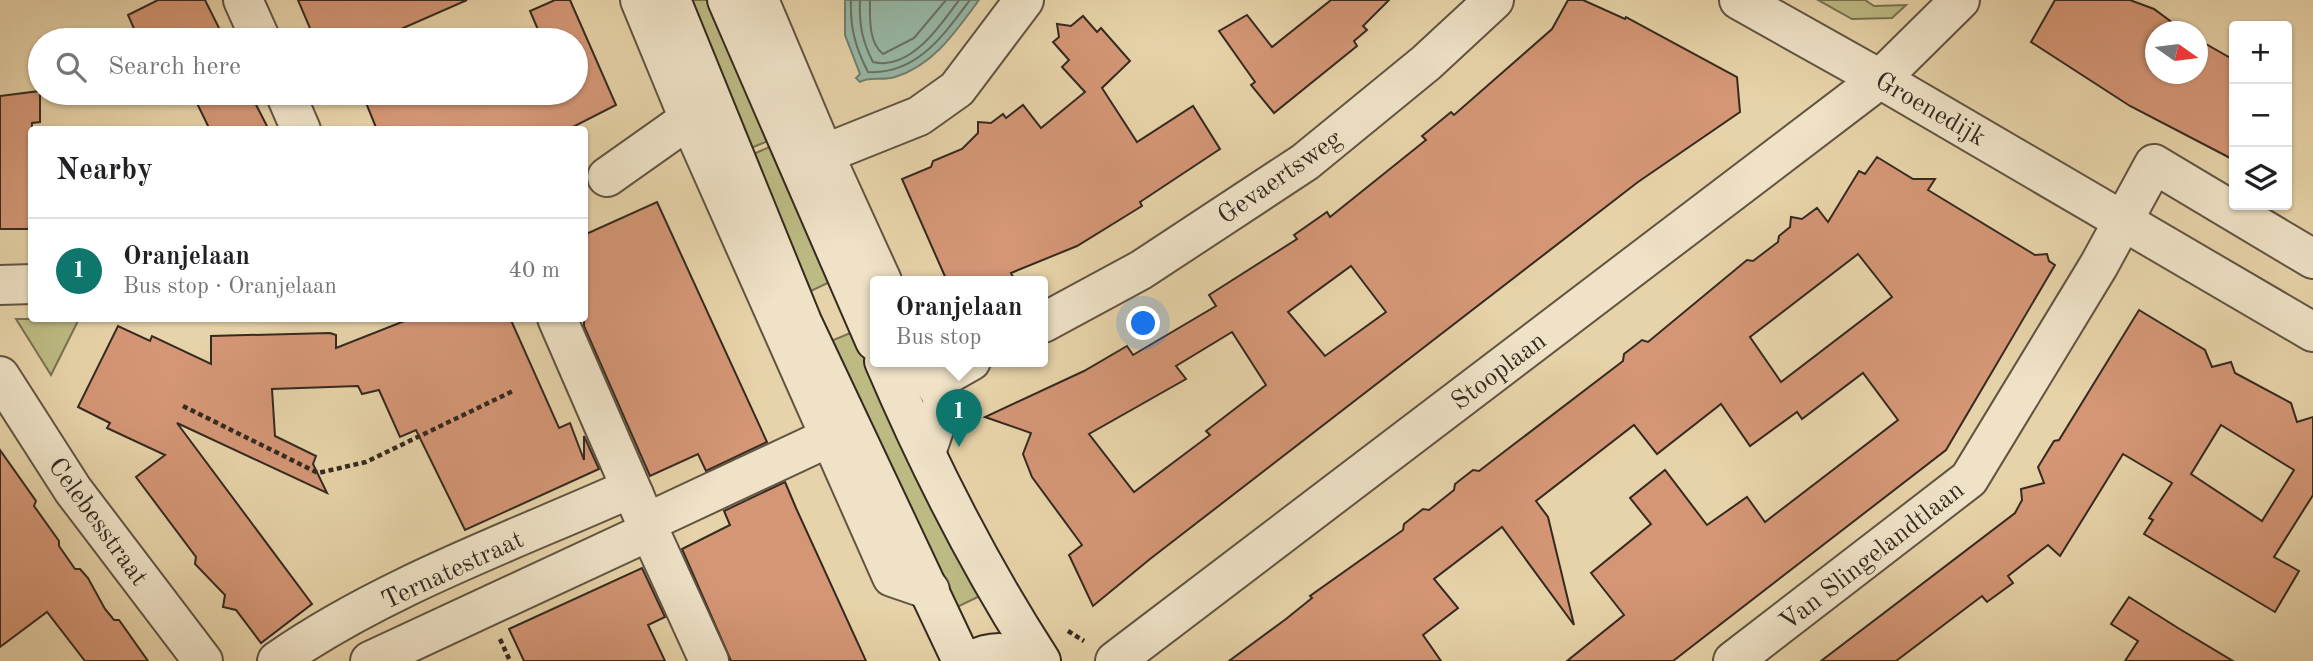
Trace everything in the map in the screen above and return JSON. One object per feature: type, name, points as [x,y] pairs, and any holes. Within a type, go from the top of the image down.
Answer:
[{"type":"street","points":[[243,0],[256,28]]},
{"type":"street","points":[[639,0],[892,577],[930,590]]},
{"type":"street","points":[[671,0],[802,322],[962,661]]},
{"type":"street","points":[[727,0],[870,329]]},
{"type":"street","points":[[759,0],[824,154],[880,276]]},
{"type":"street","points":[[824,154],[919,116],[957,89],[1024,0]]},
{"type":"street","name":"Gevaertsweg","points":[[1048,320],[1141,270],[1305,162],[1426,64],[1494,0]]},
{"type":"street","name":"Groenedijk","points":[[1739,0],[1880,79],[2313,332]]},
{"type":"street","name":"Stooplaan","points":[[1104,656],[1880,79],[1961,0]]},
{"type":"street","points":[[290,105],[299,126]]},
{"type":"street","points":[[607,177],[689,119]]},
{"type":"street","points":[[2122,219],[2154,164],[2313,259]]},
{"type":"street","name":"Van Slingelandtlaan","points":[[1733,661],[1969,480],[2099,265],[2122,219]]},
{"type":"street","points":[[0,285],[28,284]]},
{"type":"street","points":[[559,322],[709,661]]},
{"type":"street","points":[[887,367],[926,453],[1011,614],[1041,661]]},
{"type":"street","points":[[926,453],[944,400],[928,371],[945,367]]},
{"type":"street","name":"Celebesstraat","points":[[0,376],[73,490],[203,661]]},
{"type":"street","points":[[640,509],[832,436]]},
{"type":"street","name":"Ternatestraat","points":[[277,661],[324,628],[620,493],[640,509],[641,535],[370,661]]},
{"type":"street","points":[[971,661],[984,654],[1008,652],[1030,661]]},
{"type":"path","points":[[183,406],[317,473],[366,462],[513,391]]},
{"type":"path","points":[[1065,629],[1104,656]]},
{"type":"shaded area","points":[[688,0],[714,0],[773,139],[751,148]]},
{"type":"shaded area","points":[[1818,0],[1865,0],[1874,6],[1906,5],[1892,18],[1852,19]]},
{"type":"shaded area","points":[[774,145],[834,280],[811,291],[751,155]]},
{"type":"shaded area","points":[[16,319],[28,319],[28,322],[78,322],[51,375]]},
{"type":"shaded area","points":[[855,331],[982,595],[953,609],[831,341]]},
{"type":"water","points":[[845,0],[979,0],[933,56],[909,72],[895,77],[860,82],[856,78],[860,74],[845,35]]},
{"type":"building","points":[[158,0],[205,0],[219,28],[134,28],[128,15]]},
{"type":"building","points":[[298,0],[467,0],[403,28],[310,28]]},
{"type":"building","points":[[555,0],[570,0],[582,28],[537,28],[530,11]]},
{"type":"building","points":[[1331,0],[1389,0],[1363,26],[1367,30],[1354,41],[1357,46],[1274,113],[1251,85],[1255,82],[1219,31],[1247,15],[1272,47]]},
{"type":"building","points":[[1568,0],[1583,0],[1625,19],[1626,17],[1737,77],[1740,112],[1638,182],[1093,606],[1069,555],[1082,545],[1032,477],[1023,454],[1031,433],[985,417],[1084,371],[1127,346],[1133,355],[1216,306],[1209,295],[1297,239],[1294,235],[1327,212],[1330,217],[1426,140],[1422,136],[1451,112],[1454,115],[1552,29]],"holes":[[[1351,266],[1386,312],[1325,356],[1288,312]],[[1232,332],[1266,385],[1206,431],[1210,435],[1134,492],[1089,434],[1186,379],[1176,366]]]},
{"type":"building","points":[[2055,0],[2130,0],[2154,9],[2170,21],[2145,21],[2145,84],[2208,84],[2208,45],[2229,57],[2229,157],[2130,106],[2031,42]]},
{"type":"building","points":[[1083,16],[1097,32],[1101,28],[1130,61],[1102,88],[1137,142],[1193,106],[1220,149],[1140,202],[1142,206],[1077,246],[1011,273],[1012,276],[945,276],[902,179],[931,167],[933,161],[962,149],[978,133],[978,122],[991,123],[1003,114],[1006,118],[1023,105],[1041,128],[1085,92],[1062,67],[1069,60],[1053,42],[1059,37],[1057,24],[1071,26]]},
{"type":"building","points":[[588,41],[616,105],[575,126],[375,126],[367,105],[588,105]]},
{"type":"building","points":[[28,92],[28,105],[40,105],[40,122],[28,126],[28,229],[0,229],[0,96]]},
{"type":"building","points":[[198,105],[256,105],[267,126],[208,126]]},
{"type":"building","points":[[1877,157],[1913,179],[1935,179],[1928,190],[2035,255],[2047,254],[2049,261],[2055,265],[1946,450],[1673,661],[1567,661],[1624,615],[1591,573],[1651,524],[1630,498],[1665,470],[1707,525],[1747,497],[1765,522],[1898,420],[1863,373],[1802,419],[1797,412],[1750,446],[1721,404],[1657,454],[1634,425],[1536,501],[1548,517],[1574,625],[1502,527],[1434,579],[1458,608],[1423,635],[1441,661],[1229,661],[1286,619],[1312,598],[1310,596],[1403,530],[1404,524],[1423,509],[1429,510],[1473,470],[1479,471],[1623,361],[1624,354],[1642,340],[1648,342],[1747,260],[1753,261],[1778,242],[1779,236],[1790,227],[1791,217],[1802,219],[1817,208],[1828,222],[1859,171],[1865,174]],"holes":[[[1858,254],[1892,297],[1781,382],[1750,337]]]},
{"type":"building","points":[[657,202],[767,442],[706,471],[698,454],[650,476],[584,326],[584,322],[588,322],[588,233]]},
{"type":"building","points":[[2139,310],[2205,350],[2212,367],[2231,362],[2235,373],[2291,403],[2297,422],[2313,417],[2313,495],[2274,557],[2299,571],[2275,612],[2144,534],[2153,520],[2149,518],[2172,483],[2123,454],[2060,556],[2048,545],[2008,576],[2013,583],[1987,602],[1982,596],[1896,661],[1821,661],[2015,513],[2022,500],[2021,489],[2044,483],[2038,467],[2054,441],[2059,440]],"holes":[[[2221,425],[2294,470],[2262,521],[2191,474]]]},
{"type":"building","points":[[402,322],[512,322],[559,428],[570,423],[584,460],[584,436],[599,469],[465,530],[416,430],[400,437],[379,390],[362,394],[358,386],[272,389],[275,436],[316,456],[313,464],[327,493],[177,423],[312,604],[261,643],[236,610],[223,607],[225,595],[195,564],[196,557],[136,477],[165,455],[107,428],[110,423],[78,407],[118,326],[150,341],[152,336],[211,364],[211,336],[330,333],[336,335],[336,348]]},
{"type":"building","points":[[0,450],[36,501],[34,506],[75,569],[80,569],[88,578],[105,609],[114,620],[119,620],[148,661],[85,661],[47,612],[0,647]]},
{"type":"building","points":[[785,482],[866,661],[731,661],[682,549],[730,525],[724,511]]},
{"type":"building","points":[[642,568],[665,617],[648,625],[665,661],[524,661],[509,629]]},
{"type":"building","points":[[2129,597],[2233,661],[2125,661],[2138,641],[2111,624]]},
{"type":"place","name":"Oranjelaan","points":[[959,447]]}]
